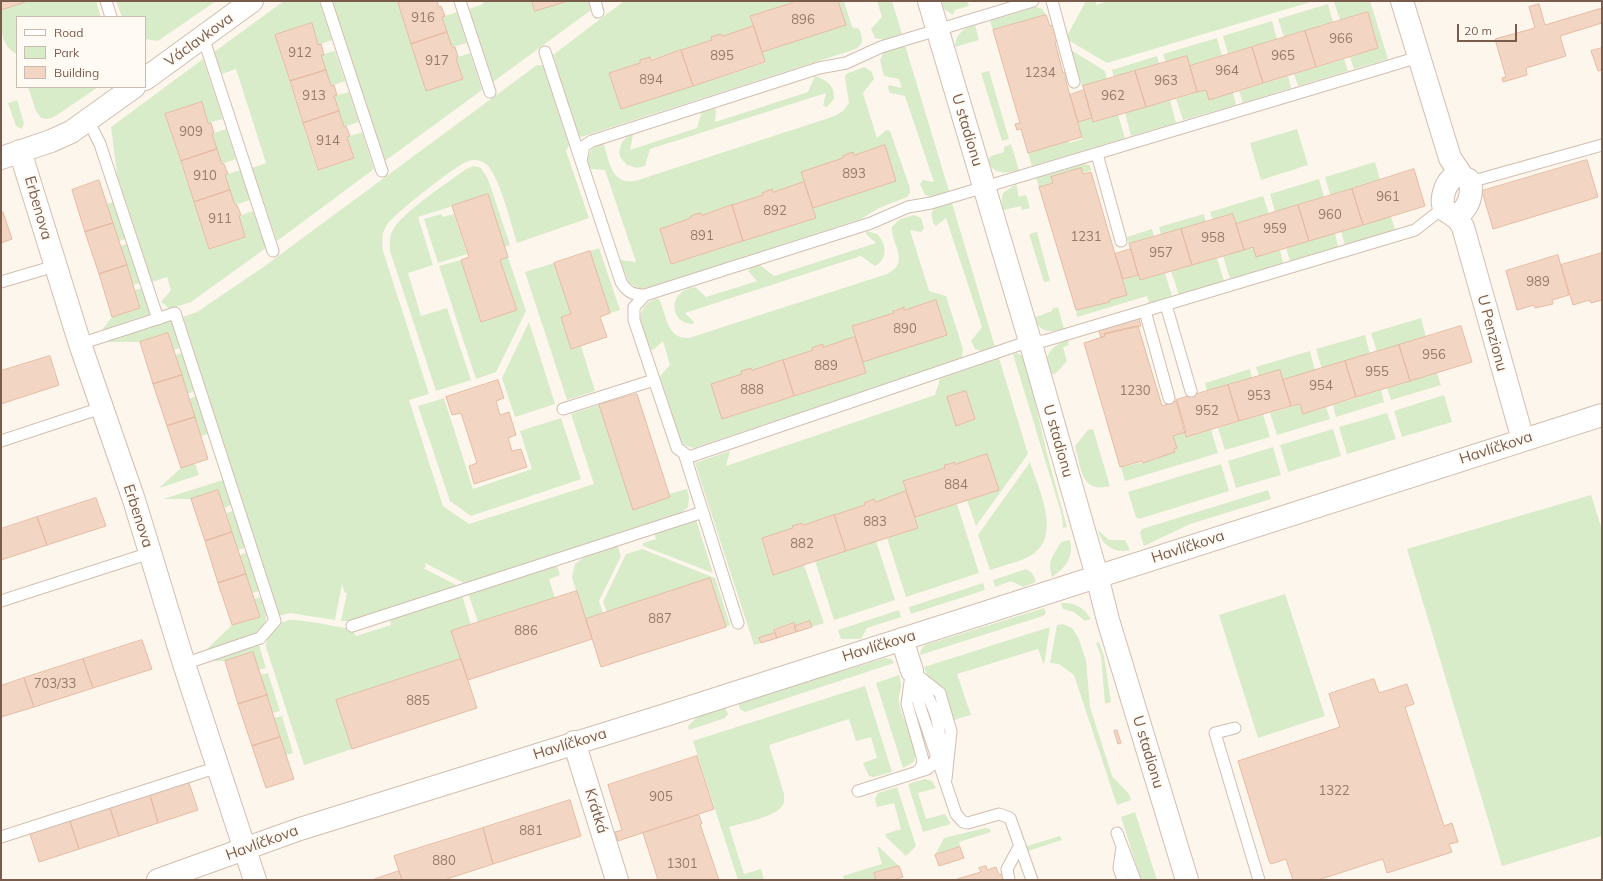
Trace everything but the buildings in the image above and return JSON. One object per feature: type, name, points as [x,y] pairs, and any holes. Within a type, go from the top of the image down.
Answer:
[{"type":"street","name":"Václavkova","points":[[146,78],[252,1]]},
{"type":"street","name":"U stadionu","points":[[929,1],[1030,341],[1097,576],[1108,620],[1187,880]]},
{"type":"street","points":[[1402,1],[1450,158],[1472,187],[1457,216]]},
{"type":"street","points":[[10,155],[61,137],[88,120],[133,88]]},
{"type":"street","name":"Erbenova","points":[[10,155],[55,266],[101,408],[134,500],[184,664],[255,880]]},
{"type":"street","name":"U Penzionu","points":[[1457,216],[1523,440]]},
{"type":"street","name":"Havlíčkova","points":[[162,879],[300,829],[902,639],[1602,414]]},
{"type":"street","points":[[902,639],[914,678]]},
{"type":"street","name":"Krátká","points":[[574,742],[617,880]]},
{"type":"lane","points":[[106,1],[111,16]]},
{"type":"lane","points":[[326,1],[382,171]]},
{"type":"lane","points":[[460,1],[490,92]]},
{"type":"lane","points":[[595,1],[598,12]]},
{"type":"lane","points":[[580,162],[584,146],[592,141],[820,68],[846,63],[872,52],[938,29],[1034,1]]},
{"type":"lane","points":[[1052,1],[1074,82]]},
{"type":"lane","points":[[203,37],[273,252]]},
{"type":"lane","points":[[545,52],[580,162],[621,282],[625,289],[631,294],[645,295],[871,224],[908,206],[921,204],[984,187],[1419,57]]},
{"type":"lane","points":[[88,120],[100,144],[158,318]]},
{"type":"lane","points":[[1464,177],[1477,180],[1602,145]]},
{"type":"lane","points":[[1097,154],[1121,241]]},
{"type":"lane","points":[[685,456],[694,456],[1030,341],[1044,341],[1414,230],[1438,212],[1457,216]]},
{"type":"lane","points":[[1,282],[55,266]]},
{"type":"lane","points":[[645,295],[634,307],[634,320],[677,448],[685,456],[738,623]]},
{"type":"lane","points":[[1166,304],[1191,391]]},
{"type":"lane","points":[[1145,311],[1170,398]]},
{"type":"lane","points":[[80,344],[176,313],[275,621],[260,638],[184,664]]},
{"type":"lane","points":[[563,409],[654,380]]},
{"type":"lane","points":[[1,441],[101,408]]},
{"type":"lane","points":[[352,626],[703,512]]},
{"type":"lane","points":[[1,601],[150,553]]},
{"type":"lane","points":[[914,678],[907,704],[924,760],[921,768],[928,766]]},
{"type":"lane","points":[[858,791],[928,766],[940,735],[929,699],[914,678]]},
{"type":"lane","points":[[914,678],[940,694],[951,731],[946,781],[956,814],[963,822],[972,823],[1000,814],[1007,816],[1013,822],[1032,880]]},
{"type":"lane","points":[[1234,728],[1216,734],[1260,880]]},
{"type":"lane","points":[[928,766],[946,781]]},
{"type":"lane","points":[[1,837],[218,767]]},
{"type":"lane","points":[[1117,833],[1135,880]]},
{"type":"lane","points":[[1009,880],[1007,869],[1020,845]]},
{"type":"lane","points":[[1122,846],[1119,868],[1123,880]]},
{"type":"green space","points":[[28,1],[96,1],[101,16],[16,16],[16,54],[11,51],[4,41],[1,10]]},
{"type":"green space","points":[[116,1],[216,1],[158,41],[146,39],[146,16],[122,16]]},
{"type":"green space","points":[[284,1],[319,1],[332,40],[318,45],[311,23],[275,35],[317,170],[354,158],[347,137],[362,132],[374,169],[277,241],[252,168],[266,163],[236,69],[222,74],[214,52]]},
{"type":"green space","points":[[332,1],[397,1],[426,91],[462,79],[456,58],[470,53],[482,90],[385,161]]},
{"type":"green space","points":[[483,1],[532,1],[535,11],[568,1],[588,1],[591,10],[493,82],[469,9],[483,4]]},
{"type":"green space","points":[[624,1],[792,1],[792,3],[751,16],[754,26],[722,36],[711,37],[712,40],[651,59],[650,57],[640,63],[609,73],[621,109],[765,63],[762,52],[846,25],[838,1],[844,1],[852,27],[859,29],[862,43],[856,49],[581,137],[577,133],[553,55]]},
{"type":"green space","points":[[877,1],[892,1],[902,34],[884,40],[875,38],[871,29],[882,17]]},
{"type":"green space","points":[[942,1],[967,1],[969,6],[955,10],[953,15],[944,9]]},
{"type":"green space","points":[[1086,1],[1096,1],[1096,5],[1108,1],[1314,1],[1107,63],[1068,40],[1068,34]]},
{"type":"green space","points":[[1370,1],[1388,59],[1354,69],[1350,57],[1378,48],[1368,12],[1340,20],[1334,2]]},
{"type":"green space","points":[[1328,4],[1333,22],[1284,37],[1278,19]]},
{"type":"green space","points":[[1036,7],[1042,9],[1046,15],[993,30],[990,21]]},
{"type":"green space","points":[[457,12],[467,43],[452,47],[442,17]]},
{"type":"green space","points":[[1272,21],[1277,39],[1228,54],[1223,36]]},
{"type":"green space","points":[[975,25],[979,40],[955,47],[958,35],[963,30]]},
{"type":"green space","points":[[1217,38],[1222,56],[1190,66],[1166,62],[1163,54]]},
{"type":"green space","points":[[905,45],[949,191],[932,197],[925,195],[920,184],[923,180],[934,182],[905,96],[890,93],[888,88],[889,85],[902,88],[899,79],[884,76],[880,60],[884,52]]},
{"type":"green space","points":[[1071,50],[1105,71],[1107,79],[1082,87]]},
{"type":"green space","points":[[335,51],[345,81],[331,86],[321,55]]},
{"type":"green space","points":[[1157,56],[1159,64],[1114,77],[1112,70]]},
{"type":"green space","points":[[203,59],[223,119],[208,123],[201,103],[165,114],[209,249],[245,237],[239,216],[253,211],[266,248],[191,302],[170,309],[161,302],[171,290],[167,277],[152,282],[117,174],[111,127]]},
{"type":"green space","points":[[1344,59],[1348,71],[1298,86],[1294,74]]},
{"type":"green space","points":[[537,65],[542,65],[544,68],[569,145],[566,151],[589,218],[517,243],[500,188],[491,169],[479,160],[473,160],[459,166],[412,202],[392,219],[385,228],[383,234],[383,251],[429,394],[409,400],[443,506],[469,524],[594,484],[571,414],[599,405],[633,509],[670,497],[669,494],[687,489],[689,497],[688,507],[679,515],[466,584],[425,563],[426,567],[423,568],[458,586],[350,621],[341,621],[347,593],[345,593],[342,584],[335,620],[290,613],[279,616],[183,317],[197,312],[262,268]]},
{"type":"green space","points":[[864,67],[872,72],[874,79],[863,93],[877,138],[886,130],[890,131],[910,188],[910,193],[907,197],[879,208],[861,219],[650,287],[640,289],[629,283],[620,260],[636,262],[605,170],[591,169],[588,164],[588,158],[593,148],[602,144],[604,145],[610,165],[616,176],[627,181],[635,181],[835,116],[843,111],[849,103],[845,77],[846,74]],"holes":[[[884,145],[896,181],[813,208],[816,218],[672,264],[660,229],[691,218],[691,216],[701,213],[702,215],[763,195],[762,193],[772,189],[773,192],[804,182],[802,172],[843,158],[843,156],[854,155]]]},
{"type":"green space","points":[[989,71],[1009,139],[1002,141],[981,73]]},
{"type":"green space","points":[[815,76],[826,81],[833,90],[834,99],[827,107],[823,106],[826,93],[650,149],[645,166],[637,168],[627,165],[620,157],[621,144],[630,135],[633,135],[630,150],[697,128],[702,111],[715,108],[715,122],[808,92]]},
{"type":"green space","points":[[1288,76],[1291,88],[1243,103],[1239,91]]},
{"type":"green space","points":[[28,88],[97,88],[54,117],[47,119],[41,118],[36,111]]},
{"type":"green space","points":[[1206,90],[1233,92],[1236,105],[1183,120],[1176,99]]},
{"type":"green space","points":[[349,92],[359,122],[344,127],[334,96]]},
{"type":"green space","points":[[17,100],[24,123],[22,129],[16,126],[8,103]]},
{"type":"green space","points":[[1170,100],[1176,123],[1131,136],[1125,113]]},
{"type":"green space","points":[[1118,115],[1125,138],[1032,166],[1028,153],[1068,141],[1069,143],[1082,139],[1078,122],[1092,118],[1094,122]]},
{"type":"green space","points":[[226,129],[236,159],[222,164],[212,134]]},
{"type":"green space","points":[[1297,129],[1308,165],[1261,180],[1250,143]]},
{"type":"green space","points":[[1011,144],[1019,170],[1009,172],[996,171],[992,168],[988,159],[991,156],[1004,152],[1004,147]]},
{"type":"green space","points":[[1375,162],[1380,180],[1330,195],[1325,177]]},
{"type":"green space","points":[[1084,164],[1089,165],[1092,170],[1039,187],[1036,178]]},
{"type":"green space","points":[[474,166],[481,168],[488,179],[510,245],[504,247],[488,195],[418,217],[433,265],[408,273],[421,316],[447,308],[471,380],[436,391],[390,251],[390,237],[398,223],[416,206],[466,169]]},
{"type":"green space","points":[[240,170],[250,200],[235,205],[225,175]]},
{"type":"green space","points":[[1319,179],[1324,197],[1275,212],[1270,194]]},
{"type":"green space","points":[[1016,184],[1019,197],[1026,195],[1030,208],[1022,210],[1021,206],[1004,210],[1001,205],[1003,193]]},
{"type":"green space","points":[[1263,196],[1269,214],[1236,224],[1233,214],[1213,220],[1210,212]]},
{"type":"green space","points":[[113,202],[125,239],[119,241],[107,204]]},
{"type":"green space","points":[[952,203],[995,347],[983,351],[975,349],[971,341],[982,327],[946,218],[936,226],[932,218],[933,211],[935,209],[941,205]]},
{"type":"green space","points":[[441,214],[443,217],[454,214],[467,254],[438,263],[424,219]]},
{"type":"green space","points":[[1204,214],[1206,222],[1161,235],[1159,227]]},
{"type":"green space","points":[[914,215],[921,218],[924,228],[921,232],[910,230],[929,291],[946,296],[963,349],[962,358],[694,448],[684,445],[679,438],[660,376],[670,365],[663,341],[653,350],[650,349],[643,331],[641,313],[648,303],[659,299],[668,325],[676,335],[689,338],[887,274],[894,270],[898,264],[899,259],[892,233],[892,227],[900,219]],"holes":[[[935,300],[946,335],[863,362],[866,373],[723,419],[711,384],[742,374],[741,371],[751,368],[752,370],[813,350],[813,348],[822,344],[823,347],[855,337],[852,326],[894,313],[893,310],[903,307],[904,310]]]},
{"type":"green space","points":[[1391,216],[1395,230],[1345,245],[1341,231]]},
{"type":"green space","points":[[1152,229],[1154,236],[1129,244],[1127,237]]},
{"type":"green space","points":[[867,231],[877,234],[883,242],[885,251],[884,255],[875,266],[861,256],[685,313],[694,322],[693,324],[685,323],[679,319],[676,313],[674,307],[676,300],[686,289],[695,287],[706,297],[757,281],[748,271],[751,268],[760,265],[774,276],[876,243],[866,234]]},
{"type":"green space","points":[[1037,232],[1050,281],[1044,282],[1029,234]]},
{"type":"green space","points":[[1335,233],[1338,247],[1290,261],[1286,248]]},
{"type":"green space","points":[[127,244],[140,283],[133,285],[121,246]]},
{"type":"green space","points":[[1253,247],[1256,257],[1280,250],[1283,263],[1230,279],[1223,256]]},
{"type":"green space","points":[[599,248],[620,310],[610,313],[590,251]]},
{"type":"green space","points":[[508,257],[526,311],[496,372],[476,379],[439,266],[461,260],[481,322],[517,310],[500,260]]},
{"type":"green space","points":[[1217,258],[1224,281],[1179,295],[1171,271]]},
{"type":"green space","points":[[554,263],[571,314],[561,317],[571,349],[581,346],[595,391],[567,400],[525,272]]},
{"type":"green space","points":[[1165,273],[1172,296],[1149,303],[1147,296],[1077,317],[1076,310],[1110,302],[1109,300],[1126,295],[1123,279],[1138,275],[1140,280]]},
{"type":"green space","points":[[142,288],[150,314],[102,330],[112,317],[140,308],[135,290]]},
{"type":"green space","points":[[1058,307],[1064,329],[1048,331],[1041,328],[1035,321],[1036,317]]},
{"type":"green space","points":[[1421,318],[1426,337],[1377,352],[1371,333]]},
{"type":"green space","points":[[172,320],[180,348],[173,350],[168,333],[140,342],[106,342]]},
{"type":"green space","points":[[529,322],[555,404],[515,417],[502,378]]},
{"type":"green space","points":[[1365,335],[1370,354],[1322,369],[1316,349]]},
{"type":"green space","points":[[1068,340],[1069,345],[1063,347],[1067,361],[1055,374],[1053,374],[1047,363],[1049,353],[1057,345]]},
{"type":"green space","points":[[1310,351],[1315,371],[1283,380],[1259,376],[1256,367]]},
{"type":"green space","points":[[182,353],[195,391],[187,394],[175,355]]},
{"type":"green space","points":[[1017,353],[1025,358],[1047,454],[1067,527],[1063,528],[1062,516],[1013,354]]},
{"type":"green space","points":[[999,358],[1028,454],[976,526],[967,500],[999,490],[954,462],[944,465],[945,468],[903,481],[906,492],[875,502],[874,499],[864,503],[865,505],[803,525],[802,523],[793,526],[793,528],[762,538],[773,574],[804,565],[824,623],[812,627],[810,621],[795,626],[793,623],[774,629],[775,633],[760,638],[761,643],[754,645],[695,463],[730,451],[726,466],[935,395],[940,379]],"holes":[[[966,391],[975,419],[957,426]]]},
{"type":"green space","points":[[1250,369],[1252,378],[1207,391],[1205,383]]},
{"type":"green space","points":[[1437,373],[1441,385],[1391,400],[1387,388]]},
{"type":"green space","points":[[1381,390],[1384,402],[1336,417],[1333,405]]},
{"type":"green space","points":[[1444,395],[1452,422],[1402,437],[1394,411]]},
{"type":"green space","points":[[196,396],[208,434],[201,436],[189,399]]},
{"type":"green space","points":[[444,398],[473,489],[532,469],[520,431],[561,418],[581,479],[471,516],[450,501],[418,406]]},
{"type":"green space","points":[[1300,404],[1303,414],[1326,407],[1330,419],[1277,435],[1270,413]]},
{"type":"green space","points":[[1387,413],[1396,439],[1347,454],[1339,427]]},
{"type":"green space","points":[[1263,414],[1270,437],[1225,450],[1218,428]]},
{"type":"green space","points":[[1093,429],[1110,486],[1093,486],[1088,483],[1081,470],[1075,446],[1088,430]]},
{"type":"green space","points":[[1333,429],[1341,456],[1288,472],[1280,445]]},
{"type":"green space","points":[[1211,430],[1218,453],[1125,481],[1121,467],[1158,459],[1158,456],[1175,451],[1171,436],[1186,432],[1187,437]]},
{"type":"green space","points":[[1273,447],[1281,475],[1236,488],[1228,461]]},
{"type":"green space","points":[[1030,462],[1042,498],[1047,523],[1046,535],[1042,546],[1028,557],[990,570],[978,535]]},
{"type":"green space","points":[[195,463],[199,475],[159,488],[181,468]]},
{"type":"green space","points":[[1221,464],[1229,491],[1139,519],[1136,517],[1128,492]]},
{"type":"green space","points":[[223,480],[231,505],[224,508],[218,490],[191,499],[163,499]]},
{"type":"green space","points":[[1268,490],[1271,499],[1190,524],[1144,546],[1140,533],[1142,529]]},
{"type":"green space","points":[[1591,495],[1602,530],[1602,836],[1502,866],[1407,549]]},
{"type":"green space","points":[[957,504],[979,573],[906,597],[887,538],[918,528],[915,517]]},
{"type":"green space","points":[[233,511],[245,548],[238,550],[226,513]]},
{"type":"green space","points":[[696,520],[713,573],[643,546],[643,543],[656,539],[654,533]]},
{"type":"green space","points":[[1098,530],[1109,540],[1125,540],[1130,550],[1119,551],[1105,544]]},
{"type":"green space","points":[[1070,540],[1071,551],[1068,561],[1061,570],[1052,577],[1050,566],[1053,555],[1061,542]]},
{"type":"green space","points":[[876,541],[895,600],[834,620],[815,561]]},
{"type":"green space","points":[[617,545],[621,556],[599,601],[603,613],[585,619],[572,577],[575,564],[587,555]]},
{"type":"green space","points":[[642,549],[715,578],[730,625],[726,627],[710,579],[607,612],[603,602],[626,554]]},
{"type":"green space","points":[[246,553],[259,591],[252,593],[240,555]]},
{"type":"green space","points":[[557,565],[560,575],[549,579],[555,598],[478,622],[468,593]]},
{"type":"green space","points":[[1026,569],[1032,573],[1036,582],[1023,587],[1011,581],[995,587],[993,580]]},
{"type":"green space","points":[[983,583],[985,590],[911,614],[909,607]]},
{"type":"green space","points":[[1285,594],[1325,716],[1258,738],[1219,615]]},
{"type":"green space","points":[[462,595],[471,625],[451,631],[461,659],[336,700],[352,749],[304,765],[266,647],[266,642],[273,629],[285,621],[295,620],[352,629],[356,636],[391,625],[390,619]]},
{"type":"green space","points":[[260,597],[266,617],[260,630],[254,634],[206,650],[232,625],[260,617],[254,599]]},
{"type":"green space","points":[[1061,603],[1070,603],[1082,608],[1091,619],[1085,621],[1074,612],[1063,609]]},
{"type":"green space","points":[[1044,608],[1046,613],[1043,616],[920,655],[921,650],[925,645]]},
{"type":"green space","points":[[899,610],[901,617],[867,628],[861,639],[841,639],[838,630]]},
{"type":"green space","points":[[1063,624],[1072,628],[1078,637],[1086,660],[1090,707],[1112,776],[1129,794],[1131,800],[1117,805],[1074,675],[1059,664],[1050,663],[1057,625]]},
{"type":"green space","points":[[1050,627],[1044,665],[1038,649],[957,674],[971,715],[954,720],[945,694],[928,678],[924,667]]},
{"type":"green space","points":[[1099,642],[1104,656],[1111,702],[1105,704],[1101,656],[1096,643]]},
{"type":"green space","points":[[259,645],[266,668],[258,670],[252,652],[225,661],[210,661]]},
{"type":"green space","points":[[885,658],[891,659],[894,663],[745,712],[740,709],[737,700],[790,683],[843,671]]},
{"type":"green space","points":[[268,673],[280,711],[272,713],[260,675]]},
{"type":"green space","points":[[899,675],[901,687],[899,702],[903,717],[915,747],[914,762],[903,768],[876,683]]},
{"type":"green space","points":[[865,686],[892,772],[874,777],[869,776],[863,763],[877,758],[871,737],[856,741],[849,719],[769,745],[784,794],[784,802],[778,810],[773,813],[729,827],[744,874],[761,869],[764,880],[738,880],[693,741]]},
{"type":"green space","points":[[724,705],[728,714],[725,718],[689,730],[688,726],[704,711]]},
{"type":"green space","points":[[282,716],[293,753],[286,755],[274,718]]},
{"type":"green space","points":[[925,779],[932,781],[936,788],[918,793],[926,819],[945,814],[951,824],[923,832],[908,784]]},
{"type":"green space","points":[[897,787],[916,846],[906,856],[887,838],[885,834],[901,829],[894,803],[877,807],[875,799],[878,793]]},
{"type":"green space","points":[[1135,812],[1157,880],[1141,880],[1121,817]]},
{"type":"green space","points":[[985,828],[990,829],[991,832],[959,842],[960,847],[935,855],[944,838]]},
{"type":"green space","points":[[1060,836],[1062,840],[1028,851],[1027,846]]},
{"type":"green space","points":[[877,847],[879,847],[899,866],[874,873],[876,880],[844,880],[843,876],[882,864]]}]
